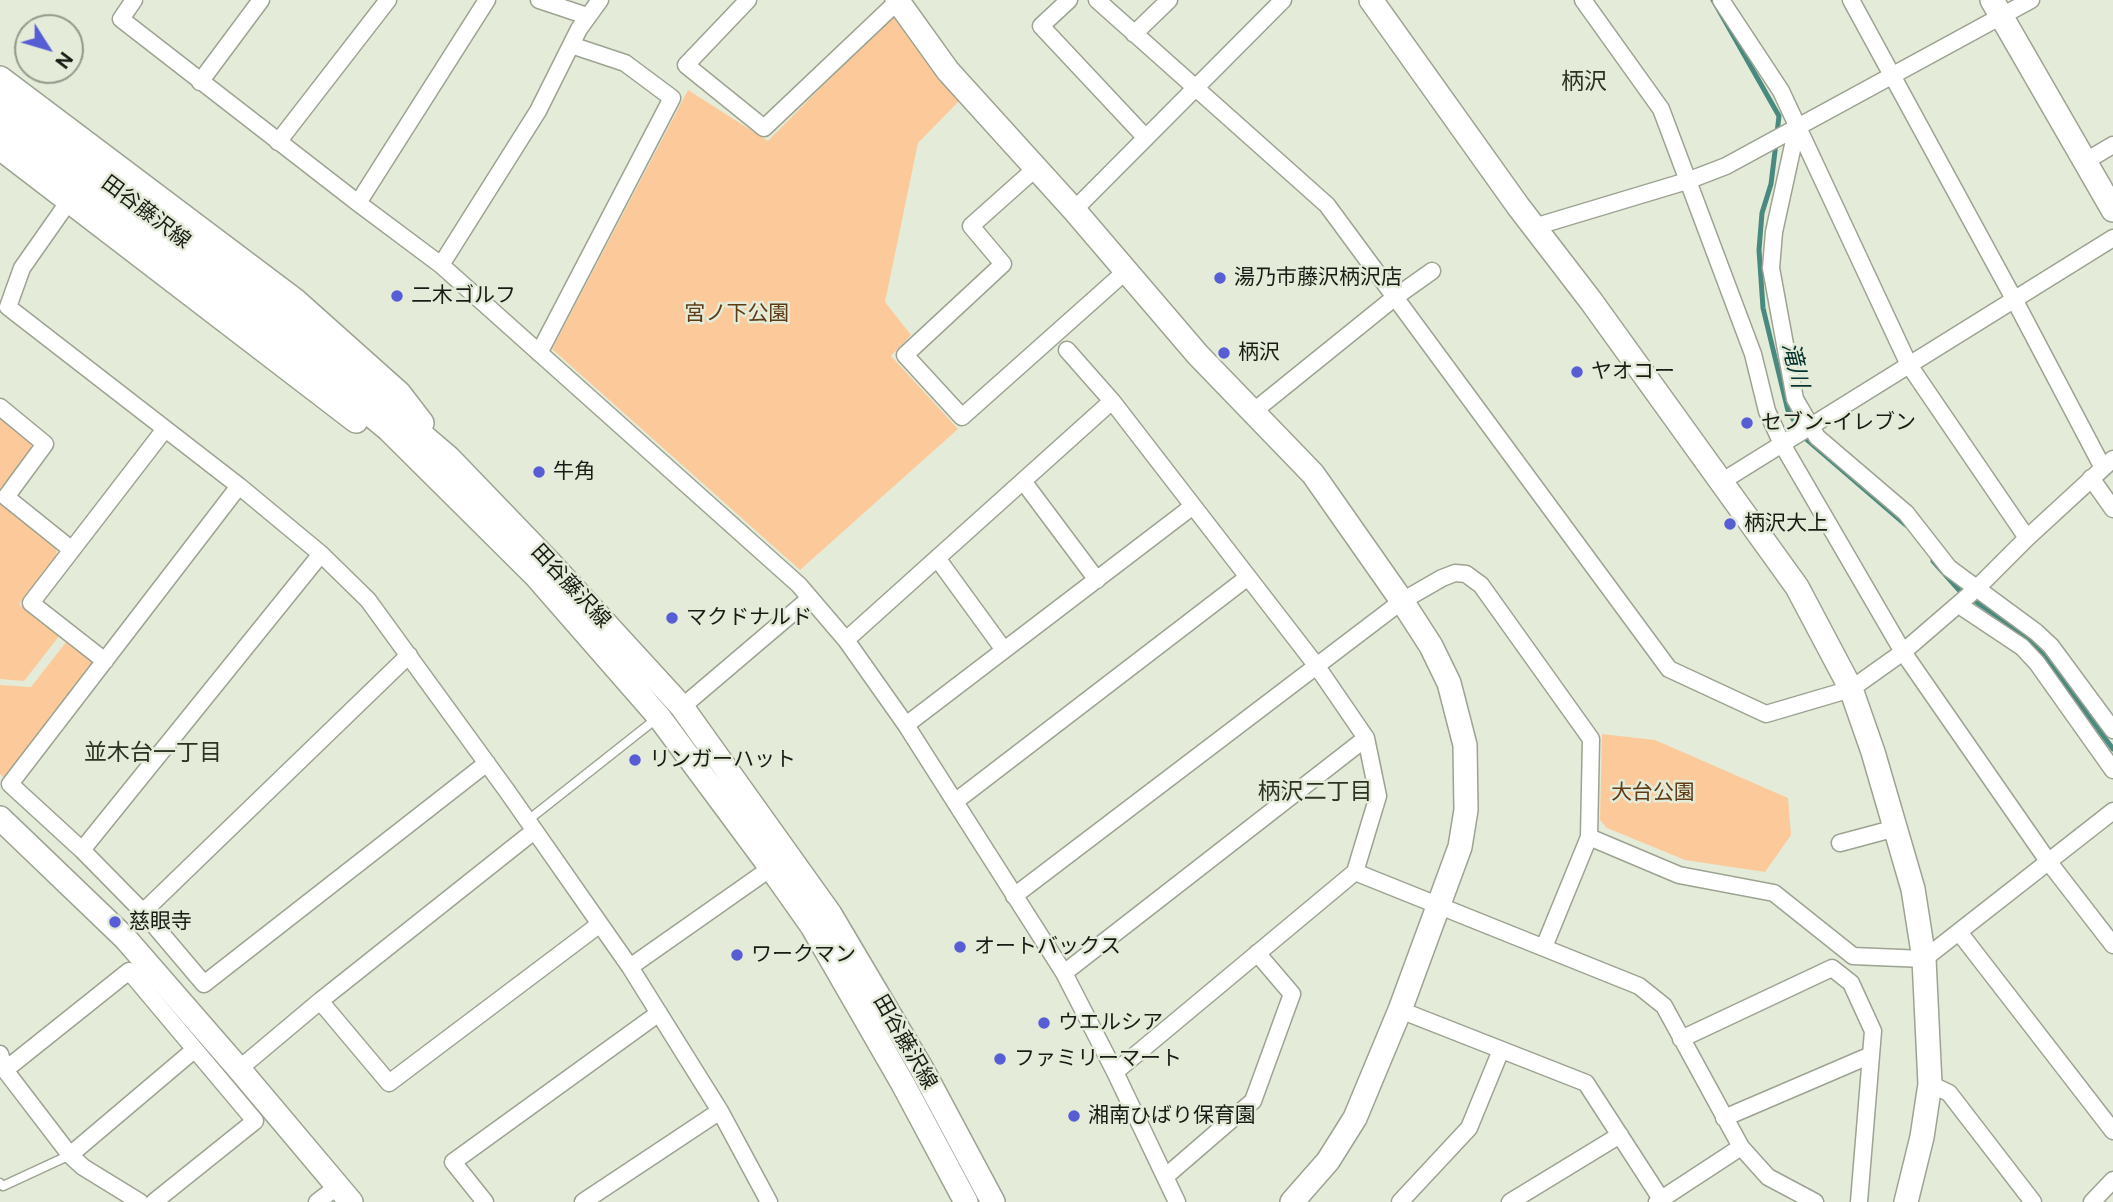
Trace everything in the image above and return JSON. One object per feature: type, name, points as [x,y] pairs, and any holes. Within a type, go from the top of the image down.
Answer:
[{"type":"main road","points":[[1371,0],[1797,587],[1852,689],[1913,889],[1924,959],[1930,1084],[1922,1137],[1906,1202]]},
{"type":"main road","points":[[903,3],[948,71],[1074,210],[1198,355],[1313,474],[1402,601],[1431,646],[1449,683],[1465,746],[1466,810],[1460,847],[1400,1010],[1355,1118],[1345,1138],[1295,1201]]},
{"type":"main road","points":[[1997,8],[2113,211]]},
{"type":"main road","points":[[0,78],[296,301],[399,393],[449,458]]},
{"type":"main road","name":"田谷藤沢線","points":[[0,102],[286,318],[449,458],[682,707],[830,914],[923,1070],[993,1202]]},
{"type":"main road","name":"田谷藤沢線","points":[[0,126],[277,337],[389,430],[536,575],[659,717],[812,926],[903,1084],[966,1202]]},
{"type":"main road","points":[[0,148],[457,496]]},
{"type":"main road","points":[[0,818],[125,938],[344,1194]]},
{"type":"street","points":[[135,0],[121,19],[441,265],[799,585],[846,640],[906,725],[1064,974],[1115,1072],[1177,1202]]},
{"type":"street","points":[[200,82],[261,0]]},
{"type":"street","points":[[278,142],[388,0]]},
{"type":"street","points":[[358,203],[487,0]]},
{"type":"street","points":[[539,0],[587,16]]},
{"type":"street","points":[[441,265],[538,111],[587,16],[600,0]]},
{"type":"street","points":[[748,0],[686,65],[764,128],[903,3]]},
{"type":"street","points":[[1069,0],[1041,26],[1146,138]]},
{"type":"street","points":[[1097,0],[1327,205],[1669,670],[1766,715],[1852,689],[1903,652],[1959,605],[2102,468]]},
{"type":"street","points":[[1134,34],[1169,0]]},
{"type":"street","points":[[1583,0],[1661,108],[1753,354],[1768,411],[1782,444],[1903,652],[2048,861],[2113,945]]},
{"type":"street","points":[[1721,0],[1782,91],[1909,365],[2027,538]]},
{"type":"street","points":[[1851,0],[2014,299],[2102,468],[2113,509]]},
{"type":"street","points":[[1534,228],[1687,181],[1726,166],[1892,76],[1997,8],[2031,0]]},
{"type":"street","points":[[1074,210],[1196,88],[1274,3]]},
{"type":"street","points":[[539,353],[672,98],[625,63],[571,45]]},
{"type":"street","points":[[1797,127],[1774,232],[1771,268],[1795,399],[1817,437],[1906,513],[1949,568],[2036,632],[2050,646],[2113,730]]},
{"type":"street","points":[[2086,161],[2113,145]]},
{"type":"street","points":[[1036,168],[971,226],[1003,264],[905,355],[962,417],[1126,271]]},
{"type":"street","points":[[69,201],[22,268],[4,314],[165,429],[239,486],[321,554],[368,600],[630,967],[720,1111],[769,1202]]},
{"type":"street","points":[[1721,482],[2113,238]]},
{"type":"street","points":[[1254,411],[1394,298],[1432,271]]},
{"type":"street","points":[[1068,350],[1112,401],[1316,665],[1366,738],[1378,796],[1355,873],[1115,1072]]},
{"type":"street","points":[[846,640],[1112,401]]},
{"type":"street","points":[[0,407],[45,444],[6,497],[72,550]]},
{"type":"street","points":[[105,661],[31,603],[165,429]]},
{"type":"street","points":[[1023,481],[1097,580]]},
{"type":"street","points":[[239,486],[10,784],[82,850],[143,912],[204,984],[486,763]]},
{"type":"street","points":[[906,725],[1193,506]]},
{"type":"street","points":[[82,850],[321,554]]},
{"type":"street","points":[[937,558],[1004,650]]},
{"type":"street","points":[[1014,895],[1402,601],[1442,578],[1455,573],[1466,574],[1482,585],[1591,739],[1590,837],[1544,947]]},
{"type":"street","points":[[956,801],[1248,576]]},
{"type":"street","points":[[682,707],[809,599]]},
{"type":"street","points":[[1959,605],[2022,648],[2037,663],[2113,770]]},
{"type":"street","points":[[143,912],[409,655]]},
{"type":"street","points":[[1064,974],[1366,738]]},
{"type":"street","points":[[1590,837],[1679,874],[1774,893],[1853,956],[1924,959],[2113,811]]},
{"type":"street","points":[[239,1069],[530,826]]},
{"type":"street","points":[[1840,843],[1896,828]]},
{"type":"street","points":[[630,967],[771,868]]},
{"type":"street","points":[[1355,873],[1639,986],[1664,1006],[1741,1147],[1769,1177],[1815,1202]]},
{"type":"street","points":[[320,1001],[389,1083],[600,924]]},
{"type":"street","points":[[1959,932],[2113,1131]]},
{"type":"street","points":[[1165,1177],[1253,1101],[1292,994],[1257,953]]},
{"type":"street","points":[[1681,1039],[1832,968],[1851,983],[1873,1031],[1860,1202]]},
{"type":"street","points":[[140,1202],[83,1167],[71,1155],[3,1062],[130,971],[255,1121],[155,1202]]},
{"type":"street","points":[[1400,1010],[1586,1083],[1661,1201],[1741,1147]]},
{"type":"street","points":[[485,1202],[453,1162],[659,1013]]},
{"type":"street","points":[[71,1155],[194,1050]]},
{"type":"street","points":[[1400,1202],[1469,1128],[1501,1050]]},
{"type":"street","points":[[1724,1118],[1871,1055]]},
{"type":"street","points":[[1930,1084],[1949,1093],[2033,1202]]},
{"type":"street","points":[[583,1202],[720,1111]]},
{"type":"street","points":[[1510,1202],[1620,1135]]},
{"type":"street","points":[[2092,1202],[2113,1181]]},
{"type":"street","points":[[317,1202],[344,1194]]},
{"type":"lane","points":[[530,826],[659,717]]},
{"type":"lane","points":[[0,1183],[3,1186],[71,1155]]},
{"type":"green space","name":"宮ノ下公園","points":[[894,13],[959,101],[918,143],[885,302],[911,335],[891,356],[958,429],[800,570],[552,349],[688,90],[768,141]]},
{"type":"green space","points":[[0,418],[31,442],[31,449],[0,492]]},
{"type":"green space","points":[[0,504],[56,546],[57,555],[19,604],[60,635],[24,681],[0,679]]},
{"type":"green space","points":[[67,641],[94,661],[4,778],[0,774],[0,685],[31,687]]},
{"type":"green space","name":"大台公園","points":[[1602,734],[1655,740],[1788,798],[1791,835],[1765,872],[1685,860],[1607,828],[1600,820]]},
{"type":"waterway","name":"滝川","points":[[1713,0],[1779,116],[1777,133]]},
{"type":"waterway","name":"滝川","points":[[1776,143],[1771,184],[1762,213],[1759,250],[1763,308],[1788,411],[1804,437],[1906,525]]},
{"type":"waterway","name":"滝川","points":[[1933,561],[1959,590],[2020,632],[2041,652],[2113,749]]},
{"type":"place","name":"湯乃市藤沢柄沢店","points":[[1220,278]]},
{"type":"place","name":"二木ゴルフ","points":[[397,296]]},
{"type":"place","name":"柄沢","points":[[1224,353]]},
{"type":"place","name":"ヤオコー","points":[[1577,372]]},
{"type":"place","name":"セブン-イレブン","points":[[1747,423]]},
{"type":"place","name":"牛角","points":[[539,472]]},
{"type":"place","name":"柄沢大上","points":[[1730,524]]},
{"type":"place","name":"マクドナルド","points":[[672,618]]},
{"type":"place","name":"リンガーハット","points":[[635,760]]},
{"type":"place","name":"慈眼寺","points":[[115,922]]},
{"type":"place","name":"オートバックス","points":[[960,947]]},
{"type":"place","name":"ワークマン","points":[[737,955]]},
{"type":"place","name":"ウエルシア","points":[[1044,1023]]},
{"type":"place","name":"ファミリーマート","points":[[1000,1059]]},
{"type":"place","name":"湘南ひばり保育園","points":[[1074,1116]]},
{"type":"district","name":"柄沢","points":[[1584,82]]},
{"type":"district","name":"並木台一丁目","points":[[153,753]]},
{"type":"district","name":"柄沢二丁目","points":[[1315,792]]}]
